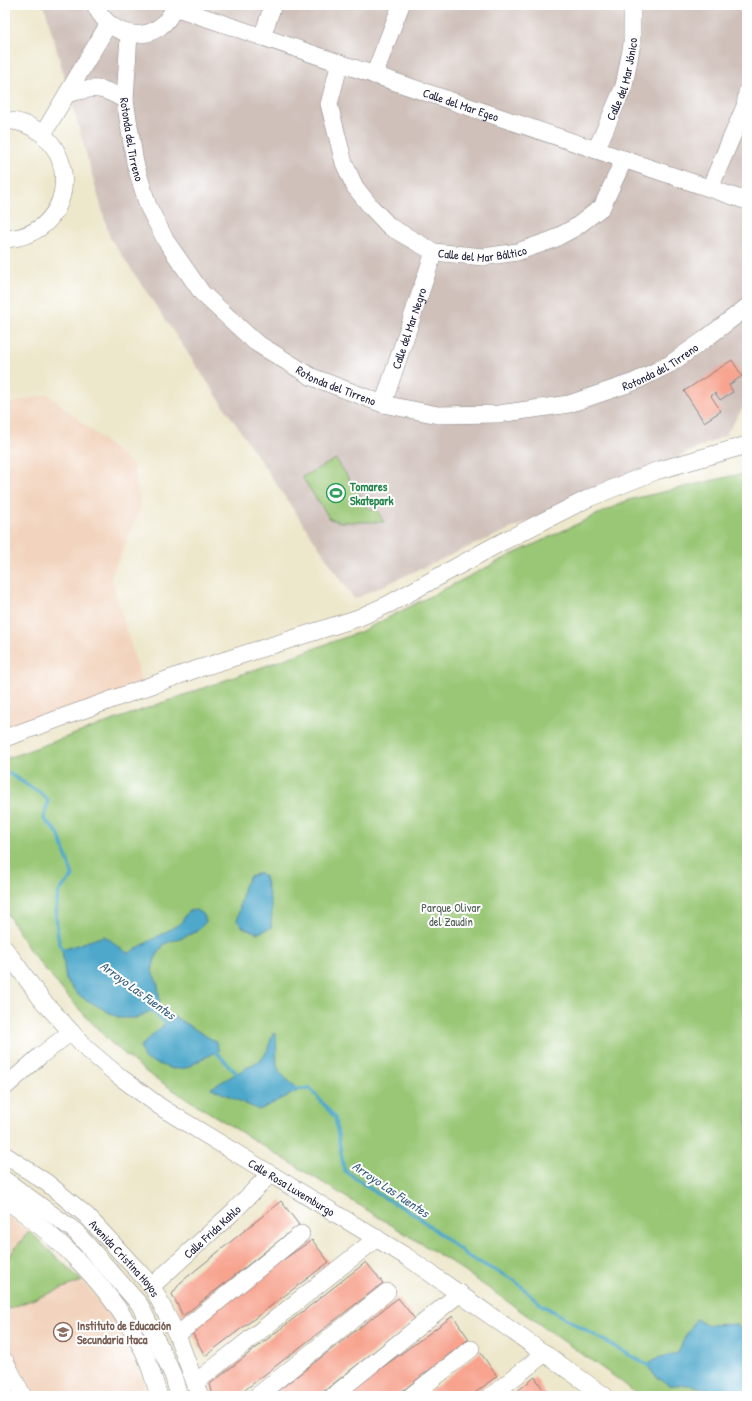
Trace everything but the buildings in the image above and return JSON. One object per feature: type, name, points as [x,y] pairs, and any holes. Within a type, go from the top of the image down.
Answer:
[{"type":"street","points":[[95,5],[100,15],[108,24],[118,31],[129,34],[143,33],[156,28],[167,19],[174,6]]},
{"type":"street","points":[[262,37],[273,5]]},
{"type":"street","points":[[374,74],[401,5]]},
{"type":"street","name":"Calle del Mar Jónico","points":[[596,150],[624,86],[632,44],[632,5]]},
{"type":"street","name":"Calle del Mar Egeo","points":[[174,6],[747,201]]},
{"type":"street","points":[[43,134],[108,24]]},
{"type":"street","name":"Rotonda del Tirreno","points":[[129,34],[125,100],[134,163],[148,206],[166,240],[202,293],[255,342],[312,377],[383,404],[438,415],[498,414],[568,404],[634,382],[670,364],[747,307]]},
{"type":"street","name":"Calle del Mar Báltico","points":[[340,63],[329,104],[344,163],[355,187],[390,227],[434,252],[483,257],[517,252],[552,240],[576,227],[602,208],[624,159]]},
{"type":"street","points":[[67,94],[91,87],[113,93],[125,100]]},
{"type":"street","points":[[710,188],[745,106],[747,92]]},
{"type":"street","points":[[5,120],[26,124],[43,134],[56,148],[63,166],[65,185],[60,203],[50,220],[35,232],[17,239],[5,239]]},
{"type":"street","name":"Calle del Mar Negro","points":[[383,404],[434,252]]},
{"type":"street","points":[[5,738],[191,672],[358,618],[389,604],[496,545],[589,498],[656,471],[747,445]]},
{"type":"street","name":"Calle Rosa Luxemburgo","points":[[5,949],[42,1000],[87,1049],[114,1072],[162,1108],[377,1238],[460,1293],[605,1396]]},
{"type":"street","points":[[5,1087],[40,1056],[71,1032]]},
{"type":"street","name":"Avenida Cristina Hoyos","points":[[5,1155],[47,1183],[86,1215],[152,1286],[177,1335],[198,1389]]},
{"type":"street","name":"Calle Frida Kahlo","points":[[152,1286],[234,1211],[270,1174]]},
{"type":"street","points":[[5,1180],[75,1232],[140,1305],[173,1375],[179,1396]]},
{"type":"street","points":[[5,1199],[29,1216],[67,1248],[120,1309],[144,1351],[159,1396]]},
{"type":"street","points":[[177,1335],[301,1234]]},
{"type":"street","points":[[198,1389],[377,1238]]},
{"type":"street","points":[[257,1396],[387,1292]]},
{"type":"street","points":[[333,1396],[460,1293]]},
{"type":"street","points":[[412,1396],[471,1349]]},
{"type":"street","points":[[491,1396],[545,1353]]},
{"type":"street","points":[[5,1361],[23,1396]]},
{"type":"shaded area","points":[[44,5],[747,5],[747,402],[725,436],[464,549],[354,599],[110,238]]},
{"type":"shaded area","points":[[48,394],[133,465],[141,507],[111,577],[144,689],[5,738],[5,405]]},
{"type":"shaded area","points":[[5,1215],[29,1231],[5,1261]]},
{"type":"shaded area","name":"Instituto de Educación Secundaria Itaca","points":[[82,1281],[111,1316],[133,1355],[147,1396],[33,1396],[25,1377],[5,1348],[5,1310]]},
{"type":"green space","name":"Tomares Skatepark","points":[[336,459],[369,509],[377,510],[384,522],[341,522],[330,519],[302,477]]},
{"type":"green space","name":"Parque Olivar del Zaudín","points":[[745,473],[747,474],[747,1396],[639,1396],[622,1382],[451,1262],[181,1095],[146,1072],[108,1040],[69,998],[30,951],[5,910],[5,759],[360,632],[503,559],[628,500]]},
{"type":"green space","points":[[29,1231],[82,1281],[5,1310],[5,1261]]},
{"type":"water","points":[[260,873],[265,876],[272,909],[271,928],[258,933],[244,928],[237,921],[244,886],[250,876]]},
{"type":"water","points":[[196,910],[204,915],[206,922],[196,932],[164,944],[155,959],[152,971],[158,985],[160,1001],[152,1010],[137,1018],[119,1018],[78,995],[66,980],[62,950],[104,936],[122,950],[129,953],[181,923],[188,911]]},
{"type":"water","points":[[173,1016],[216,1042],[219,1050],[186,1068],[173,1069],[144,1059],[140,1047]]},
{"type":"water","points":[[273,1033],[276,1035],[278,1067],[284,1076],[300,1090],[259,1110],[211,1088],[262,1059],[267,1051]]},
{"type":"water","points":[[696,1319],[706,1325],[737,1324],[747,1336],[747,1396],[718,1396],[709,1389],[689,1385],[669,1385],[655,1376],[647,1365],[660,1357],[678,1353],[685,1337]]},
{"type":"waterway","name":"Arroyo Las Fuentes","points":[[5,771],[40,793],[48,800],[44,819],[58,833],[73,876],[60,891],[56,912],[59,941],[65,952]]},
{"type":"waterway","name":"Arroyo Las Fuentes","points":[[148,1007],[169,1026]]},
{"type":"waterway","name":"Arroyo Las Fuentes","points":[[213,1049],[237,1074],[242,1076]]},
{"type":"waterway","name":"Arroyo Las Fuentes","points":[[296,1089],[311,1089],[335,1118],[344,1170],[378,1194],[417,1216],[469,1257],[514,1280],[542,1305],[651,1366]]},
{"type":"place","name":"Tomares Skatepark","points":[[336,493]]},
{"type":"place","name":"Instituto de Educación Secundaria Itaca","points":[[63,1332]]}]
